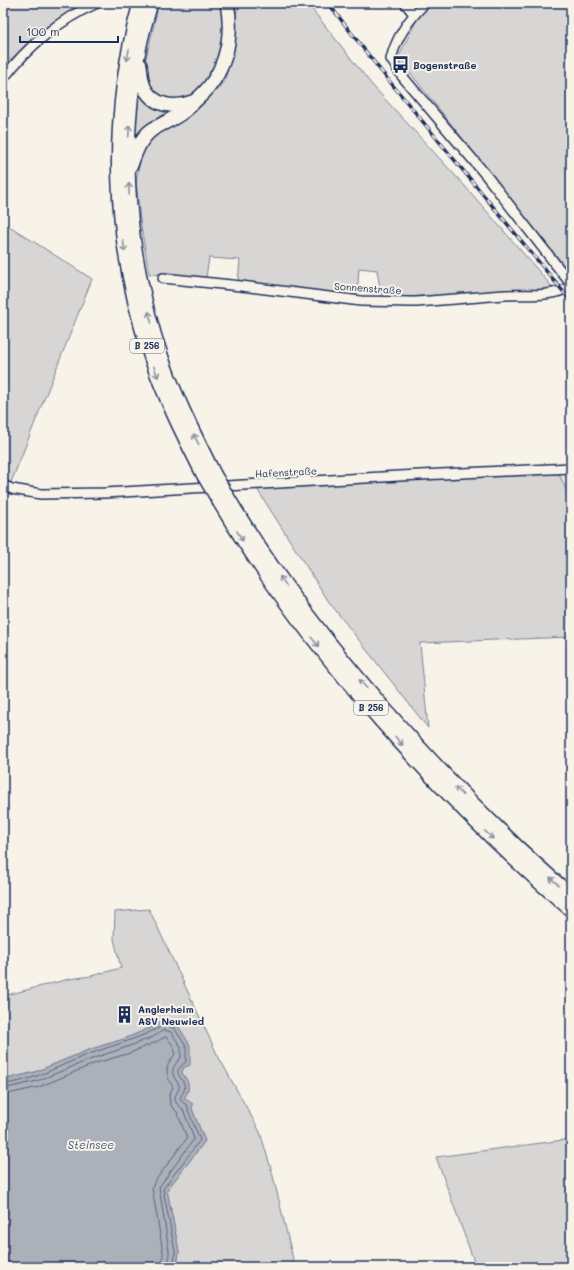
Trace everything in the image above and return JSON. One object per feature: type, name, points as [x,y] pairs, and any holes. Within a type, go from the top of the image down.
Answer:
[{"type":"highway","name":"B 256","points":[[140,3],[128,56],[120,115],[118,155],[119,192],[124,249],[140,321],[152,360],[175,418],[225,502],[249,551],[284,601],[317,643],[364,701],[412,756],[447,793],[489,835],[571,910]]},
{"type":"highway","name":"B 256","points":[[151,3],[139,50],[132,99],[129,147],[130,212],[135,251],[150,318],[164,364],[209,475]]},
{"type":"highway","points":[[129,170],[138,148],[148,134],[154,128],[183,113],[204,94],[213,82],[224,59],[230,32],[230,16],[227,3]]},
{"type":"highway","points":[[139,50],[142,80],[144,87],[152,98],[162,104],[176,106],[196,101]]},
{"type":"highway","name":"B 256","points":[[225,502],[323,635],[370,693],[420,750],[464,796],[532,861],[571,895]]},
{"type":"street","points":[[3,79],[17,62],[60,23],[97,3]]},
{"type":"street","points":[[405,3],[414,14]]},
{"type":"street","points":[[425,3],[414,14],[394,48],[391,59],[402,76],[485,174],[571,285]]},
{"type":"street","name":"Sonnenstraße","points":[[163,278],[361,300],[415,302],[559,292],[571,285]]},
{"type":"street","name":"Hafenstraße","points":[[3,485],[12,489],[41,494],[105,493],[399,476],[571,468]]},
{"type":"shaded area","points":[[3,3],[85,3],[52,24],[3,67]]},
{"type":"shaded area","points":[[159,3],[223,3],[226,21],[215,70],[193,97],[169,102],[147,86],[144,70]]},
{"type":"shaded area","points":[[241,3],[307,3],[372,85],[464,185],[555,290],[382,299],[377,270],[359,268],[357,298],[238,282],[240,260],[209,258],[206,277],[149,274],[140,220],[136,181],[143,147],[163,128],[195,110],[213,94],[225,80],[233,47],[237,10]]},
{"type":"shaded area","points":[[432,3],[571,3],[570,273],[407,69],[399,56],[418,17]]},
{"type":"shaded area","points":[[140,83],[177,108],[134,149]]},
{"type":"shaded area","points":[[3,222],[92,279],[10,485],[3,482],[3,401],[5,397],[3,395]]},
{"type":"shaded area","points":[[571,473],[571,501],[559,474]]},
{"type":"shaded area","points":[[559,474],[571,501],[571,637],[420,643],[428,728],[329,602],[257,489],[377,481]]},
{"type":"shaded area","points":[[149,909],[217,1054],[260,1132],[272,1172],[295,1267],[177,1267],[179,1251],[167,1190],[205,1141],[192,1109],[184,1098],[188,1092],[188,1082],[182,1073],[183,1068],[163,1020],[150,1028],[124,1039],[91,1049],[35,1072],[3,1080],[3,996],[69,979],[91,976],[121,968],[114,939],[115,912]]},
{"type":"shaded area","points":[[571,1139],[571,1267],[476,1267],[436,1157]]},
{"type":"water","name":"Steinsee","points":[[163,1020],[177,1024],[190,1045],[190,1065],[183,1068],[182,1073],[188,1085],[188,1091],[184,1098],[193,1104],[192,1109],[205,1141],[167,1190],[179,1251],[177,1267],[3,1267],[3,1080],[35,1072],[91,1049],[124,1039],[150,1028]]},
{"type":"railway","points":[[328,3],[381,71],[571,301]]},
{"type":"place","name":"Bogenstraße","points":[[400,65]]},
{"type":"place","name":"Anglerheim ASV Neuwied","points":[[125,1015]]}]
